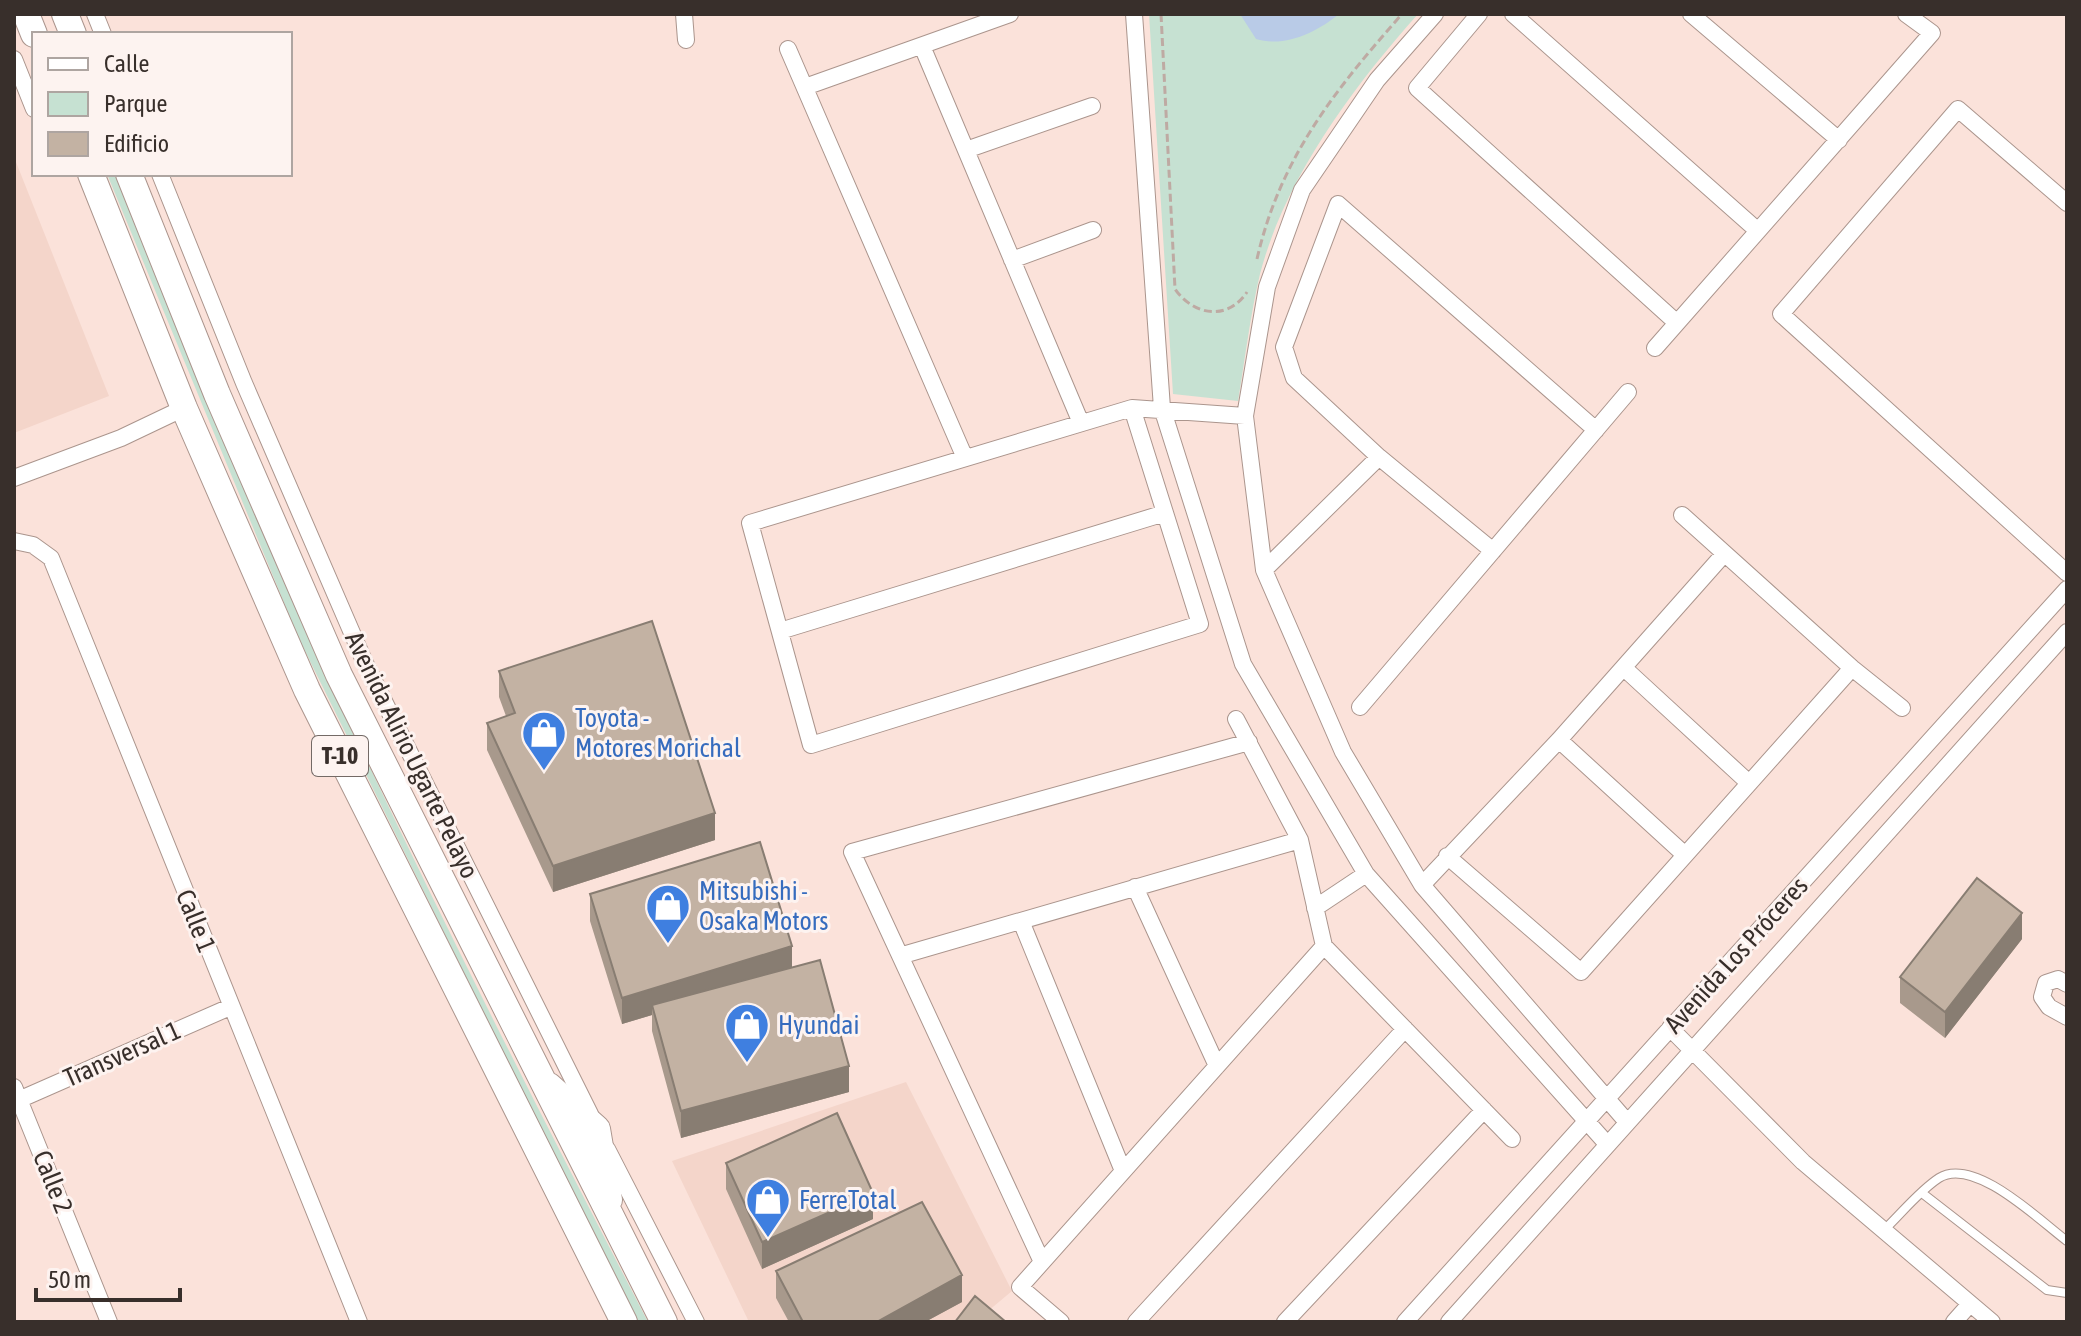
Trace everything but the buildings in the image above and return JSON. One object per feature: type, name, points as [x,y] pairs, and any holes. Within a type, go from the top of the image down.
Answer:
[{"type":"highway","name":"T-10","points":[[92,176],[184,408],[307,690],[624,1322]]},
{"type":"highway","name":"Avenida Alirio Ugarte Pelayo","points":[[130,176],[217,394],[339,675],[537,1075],[664,1322]]},
{"type":"highway","points":[[537,1075],[597,1129],[613,1224]]},
{"type":"street","points":[[684,14],[686,40]]},
{"type":"street","points":[[805,87],[1010,14]]},
{"type":"street","points":[[1134,14],[1162,408],[1243,664],[1366,874],[1607,1144]]},
{"type":"street","points":[[1435,14],[1377,80],[1302,190],[1267,287],[1245,416],[1264,570],[1343,752],[1422,885],[1627,1122]]},
{"type":"street","points":[[1479,14],[1417,88],[1677,323]]},
{"type":"street","points":[[1513,14],[1758,231]]},
{"type":"street","points":[[1691,14],[1839,140]]},
{"type":"street","points":[[1655,348],[1932,33],[1906,14]]},
{"type":"street","points":[[922,46],[1081,423]]},
{"type":"street","points":[[788,49],[965,458]]},
{"type":"street","points":[[14,59],[32,104]]},
{"type":"street","points":[[966,150],[1092,106]]},
{"type":"street","points":[[2067,203],[1958,109],[1781,314],[2067,573]]},
{"type":"street","name":"Avenida Alirio Ugarte Pelayo","points":[[161,176],[244,383],[365,663],[696,1322]]},
{"type":"street","points":[[1493,551],[1379,457],[1294,378],[1284,347],[1338,204],[1596,430]]},
{"type":"street","points":[[1012,260],[1093,230]]},
{"type":"street","points":[[1360,707],[1628,392]]},
{"type":"street","points":[[14,478],[121,438],[184,408]]},
{"type":"street","points":[[1132,408],[1200,624],[811,745],[750,523],[1132,408],[1245,416]]},
{"type":"street","points":[[1264,570],[1379,457]]},
{"type":"street","points":[[780,631],[1165,513]]},
{"type":"street","points":[[1682,515],[1852,668],[1902,708]]},
{"type":"street","name":"Calle 1","points":[[14,541],[33,545],[51,558],[359,1322]]},
{"type":"street","points":[[1422,885],[1559,740],[1724,554]]},
{"type":"street","name":"Avenida Los Próceres","points":[[1405,1322],[2067,589]]},
{"type":"street","name":"Avenida Los Próceres","points":[[1449,1322],[2067,632]]},
{"type":"street","points":[[1624,668],[1749,783]]},
{"type":"street","points":[[1447,856],[1581,972],[1852,668]]},
{"type":"street","points":[[1236,719],[1300,840],[1324,946],[1512,1139]]},
{"type":"street","points":[[1559,740],[1685,855]]},
{"type":"street","points":[[1042,1262],[903,955],[852,852],[1249,742]]},
{"type":"street","points":[[903,955],[1300,840]]},
{"type":"street","points":[[1315,908],[1366,874]]},
{"type":"street","points":[[1135,887],[1217,1066]]},
{"type":"street","points":[[1021,921],[1123,1171]]},
{"type":"street","points":[[1061,1322],[1020,1287],[1324,946]]},
{"type":"street","points":[[2067,984],[2058,979],[2046,983],[2042,997],[2049,1007],[2067,1017]]},
{"type":"street","name":"Transversal 1","points":[[16,1096],[230,1007]]},
{"type":"street","points":[[1670,1028],[1803,1162],[1992,1322]]},
{"type":"street","points":[[1136,1322],[1405,1029]]},
{"type":"street","name":"Calle 2","points":[[16,1096],[109,1322]]},
{"type":"street","points":[[1285,1322],[1484,1110]]},
{"type":"street","points":[[1954,1322],[1970,1304]]},
{"type":"lane","points":[[1883,1231],[1922,1193],[1949,1173],[1970,1174],[1988,1183],[2067,1241]]},
{"type":"lane","points":[[1922,1193],[2047,1290],[2067,1293]]},
{"type":"path","points":[[1161,14],[1175,289]]},
{"type":"shaded area","points":[[14,157],[109,396],[14,433]]},
{"type":"shaded area","points":[[906,1082],[1012,1291],[975,1322],[749,1322],[672,1161]]},
{"type":"green space","points":[[1149,14],[1418,14],[1346,103],[1324,135],[1286,203],[1260,274],[1238,401],[1173,394]]},
{"type":"green space","points":[[108,176],[117,176],[278,566],[373,774],[648,1322],[638,1322],[610,1268],[299,639]]},
{"type":"water","points":[[1240,14],[1339,14],[1300,37],[1267,41],[1256,39]]},
{"type":"place","name":"Toyota - Motores Morichal","points":[[544,772]]},
{"type":"place","name":"Mitsubishi - Osaka Motors","points":[[668,945]]},
{"type":"place","name":"Hyundai","points":[[747,1064]]},
{"type":"place","name":"FerreTotal","points":[[768,1239]]}]
